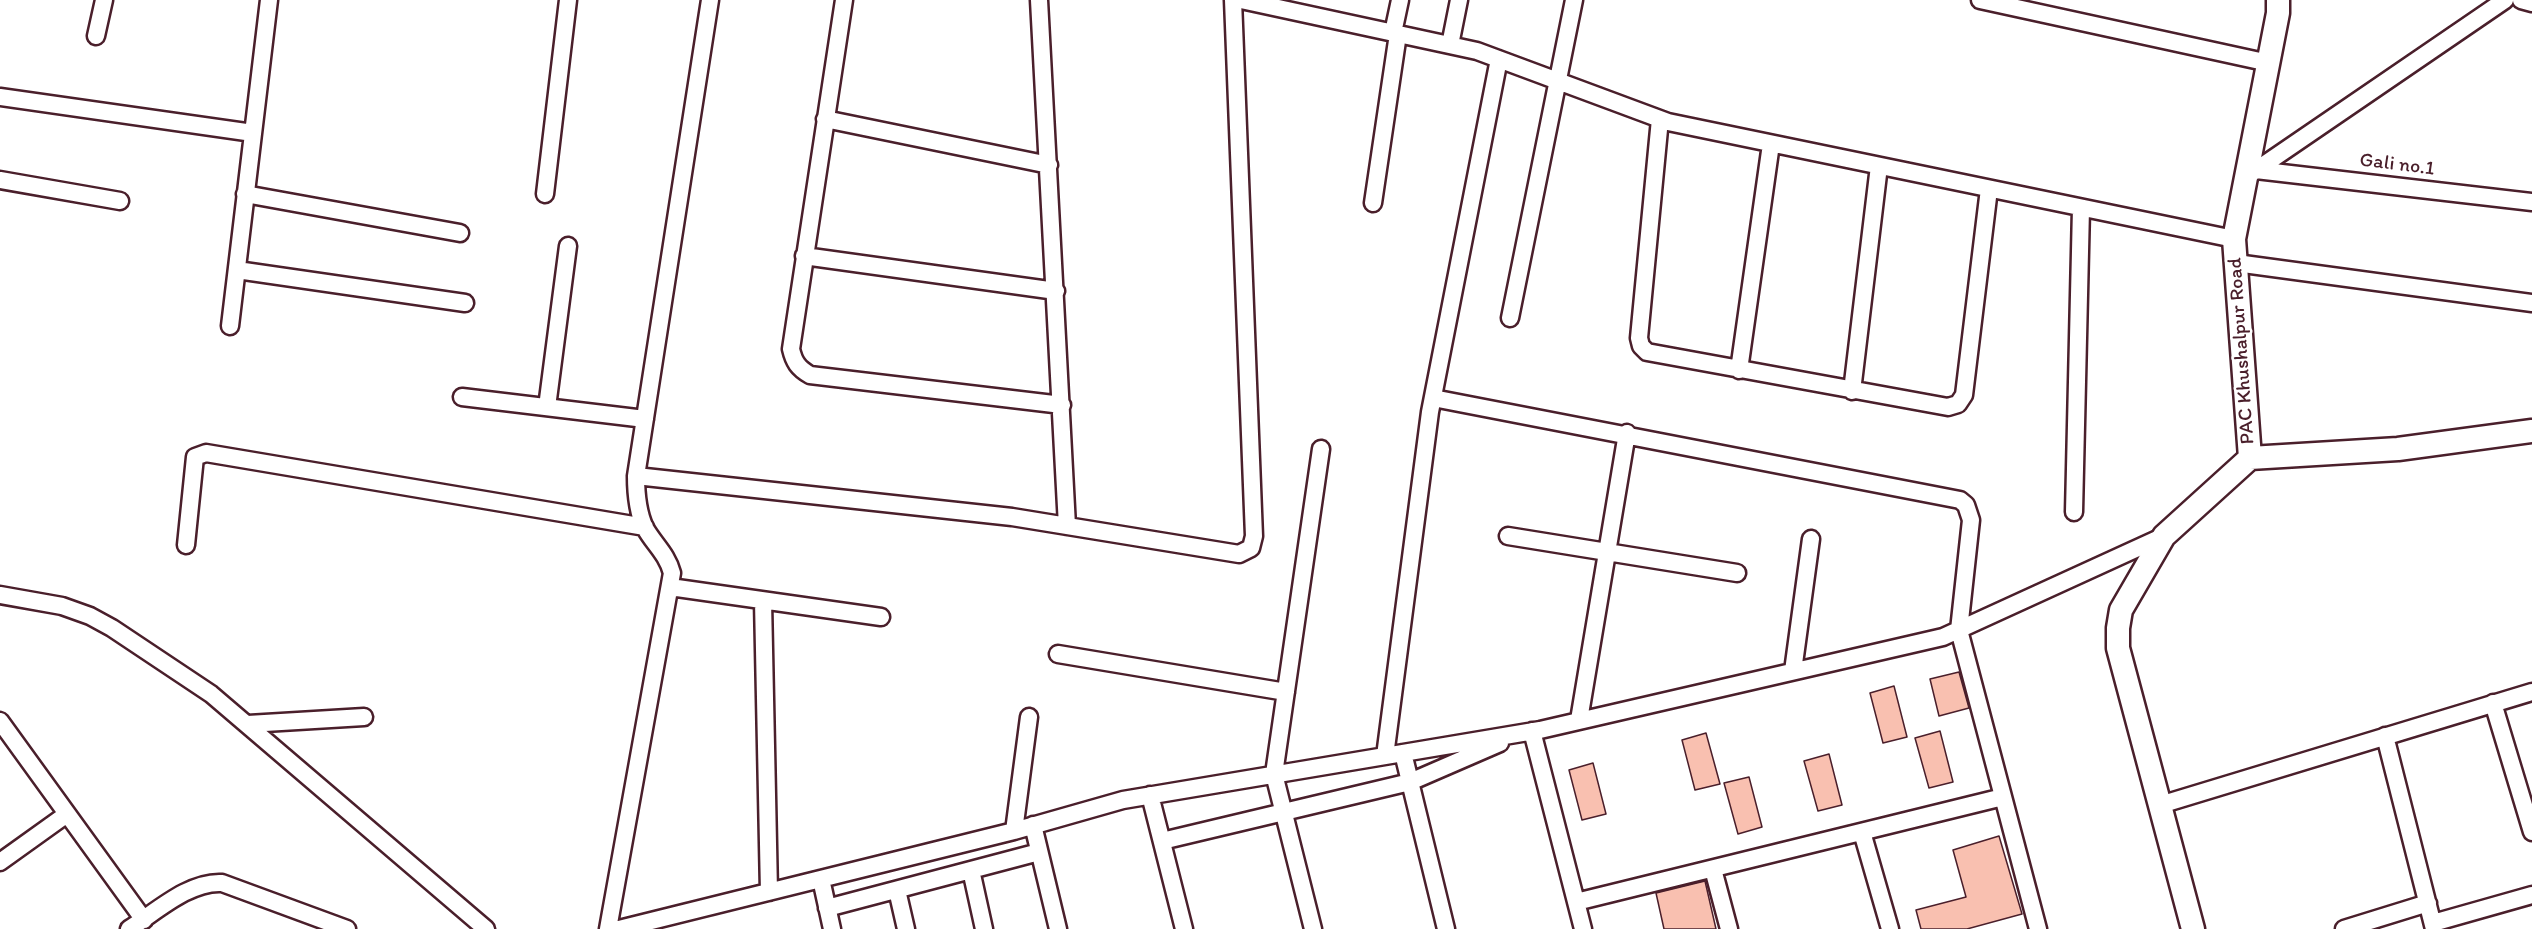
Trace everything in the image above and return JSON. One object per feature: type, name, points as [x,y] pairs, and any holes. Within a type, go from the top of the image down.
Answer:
[{"type":"main road","name":"PAC Khushalpur Road","points":[[2278,0],[2278,13],[2251,173],[2234,239],[2250,458],[2398,449],[2532,431]]},
{"type":"main road","points":[[2193,929],[2118,648],[2118,628],[2121,610],[2164,536],[2250,458]]},
{"type":"street","points":[[96,36],[104,0]]},
{"type":"street","points":[[230,326],[269,0]]},
{"type":"street","points":[[545,194],[568,0]]},
{"type":"street","points":[[608,929],[672,573],[669,560],[645,527],[636,493],[636,476],[710,0]]},
{"type":"street","points":[[844,0],[804,256],[791,349],[793,361],[810,375],[1062,405]]},
{"type":"street","points":[[1039,0],[1067,526]]},
{"type":"street","points":[[636,476],[1012,517],[1239,554],[1251,548],[1254,536],[1233,0]]},
{"type":"street","points":[[1241,0],[1450,45],[1499,59],[1660,119],[2234,239]]},
{"type":"street","points":[[1373,203],[1400,0]]},
{"type":"street","points":[[1450,45],[1459,0]]},
{"type":"street","points":[[1510,318],[1574,0]]},
{"type":"street","points":[[1980,0],[2052,8],[2269,63]]},
{"type":"street","points":[[2251,173],[2505,0]]},
{"type":"street","points":[[2521,0],[2532,3]]},
{"type":"street","points":[[1385,756],[1432,398],[1499,59]]},
{"type":"street","points":[[0,97],[253,133]]},
{"type":"street","points":[[825,119],[1049,165]]},
{"type":"street","points":[[1660,119],[1639,338],[1641,346],[1647,352],[1948,408],[1958,404],[1964,395],[1989,189]]},
{"type":"street","points":[[1739,370],[1771,144]]},
{"type":"street","points":[[1852,391],[1879,166]]},
{"type":"street","name":"Gali no.1","points":[[2251,173],[2532,202]]},
{"type":"street","points":[[0,180],[120,201]]},
{"type":"street","points":[[246,194],[460,233]]},
{"type":"street","points":[[2074,512],[2081,208]]},
{"type":"street","points":[[548,407],[568,246]]},
{"type":"street","points":[[804,256],[1056,291]]},
{"type":"street","points":[[2236,263],[2532,303]]},
{"type":"street","points":[[237,270],[465,303]]},
{"type":"street","points":[[462,397],[645,419]]},
{"type":"street","points":[[1432,398],[1960,500],[1966,505],[1971,520],[1959,630],[2038,929]]},
{"type":"street","points":[[1579,720],[1627,434]]},
{"type":"street","points":[[1313,929],[1274,774],[1321,449]]},
{"type":"street","points":[[186,545],[195,457],[206,453],[645,527]]},
{"type":"street","points":[[1508,536],[1737,573]]},
{"type":"street","points":[[619,929],[1014,831],[1105,803],[1528,732],[1943,637],[2164,536]]},
{"type":"street","points":[[1793,671],[1811,539]]},
{"type":"street","points":[[670,587],[881,617]]},
{"type":"street","points":[[0,595],[62,606],[90,616],[212,694],[486,929]]},
{"type":"street","points":[[763,601],[769,892]]},
{"type":"street","points":[[1058,654],[1286,692]]},
{"type":"street","points":[[2160,805],[2532,692]]},
{"type":"street","points":[[2493,703],[2532,832]]},
{"type":"street","points":[[248,724],[364,717]]},
{"type":"street","points":[[1014,831],[1029,717]]},
{"type":"street","points":[[0,721],[144,920]]},
{"type":"street","points":[[1162,841],[1410,782],[1528,732]]},
{"type":"street","points":[[1528,732],[1583,929]]},
{"type":"street","points":[[2385,736],[2434,926],[2532,895]]},
{"type":"street","points":[[1403,753],[1446,929]]},
{"type":"street","points":[[1150,795],[1184,929]]},
{"type":"street","points":[[1576,902],[2003,797]]},
{"type":"street","points":[[0,862],[67,814]]},
{"type":"street","points":[[1032,825],[1058,929]]},
{"type":"street","points":[[1862,832],[1890,929]]},
{"type":"street","points":[[828,908],[1039,852]]},
{"type":"street","points":[[1713,868],[1730,929]]},
{"type":"street","points":[[971,870],[984,929]]},
{"type":"street","points":[[821,879],[832,929]]},
{"type":"street","points":[[129,929],[196,887],[209,882],[222,883],[346,929]]},
{"type":"street","points":[[897,890],[906,929]]},
{"type":"street","points":[[2344,929],[2428,903]]},
{"type":"building","points":[[1959,672],[1969,708],[1939,716],[1930,679]]},
{"type":"building","points":[[1894,686],[1907,737],[1883,743],[1870,693]]},
{"type":"building","points":[[1940,731],[1953,782],[1929,788],[1915,738]]},
{"type":"building","points":[[1706,733],[1720,784],[1695,790],[1682,740]]},
{"type":"building","points":[[1829,754],[1842,805],[1818,811],[1804,761]]},
{"type":"building","points":[[1593,763],[1606,814],[1582,820],[1569,770]]},
{"type":"building","points":[[1749,777],[1762,827],[1738,834],[1724,783]]},
{"type":"building","points":[[1999,836],[2022,914],[1967,929],[1921,929],[1916,910],[1966,897],[1953,850]]},
{"type":"building","points":[[1705,881],[1716,929],[1664,929],[1656,893]]}]
